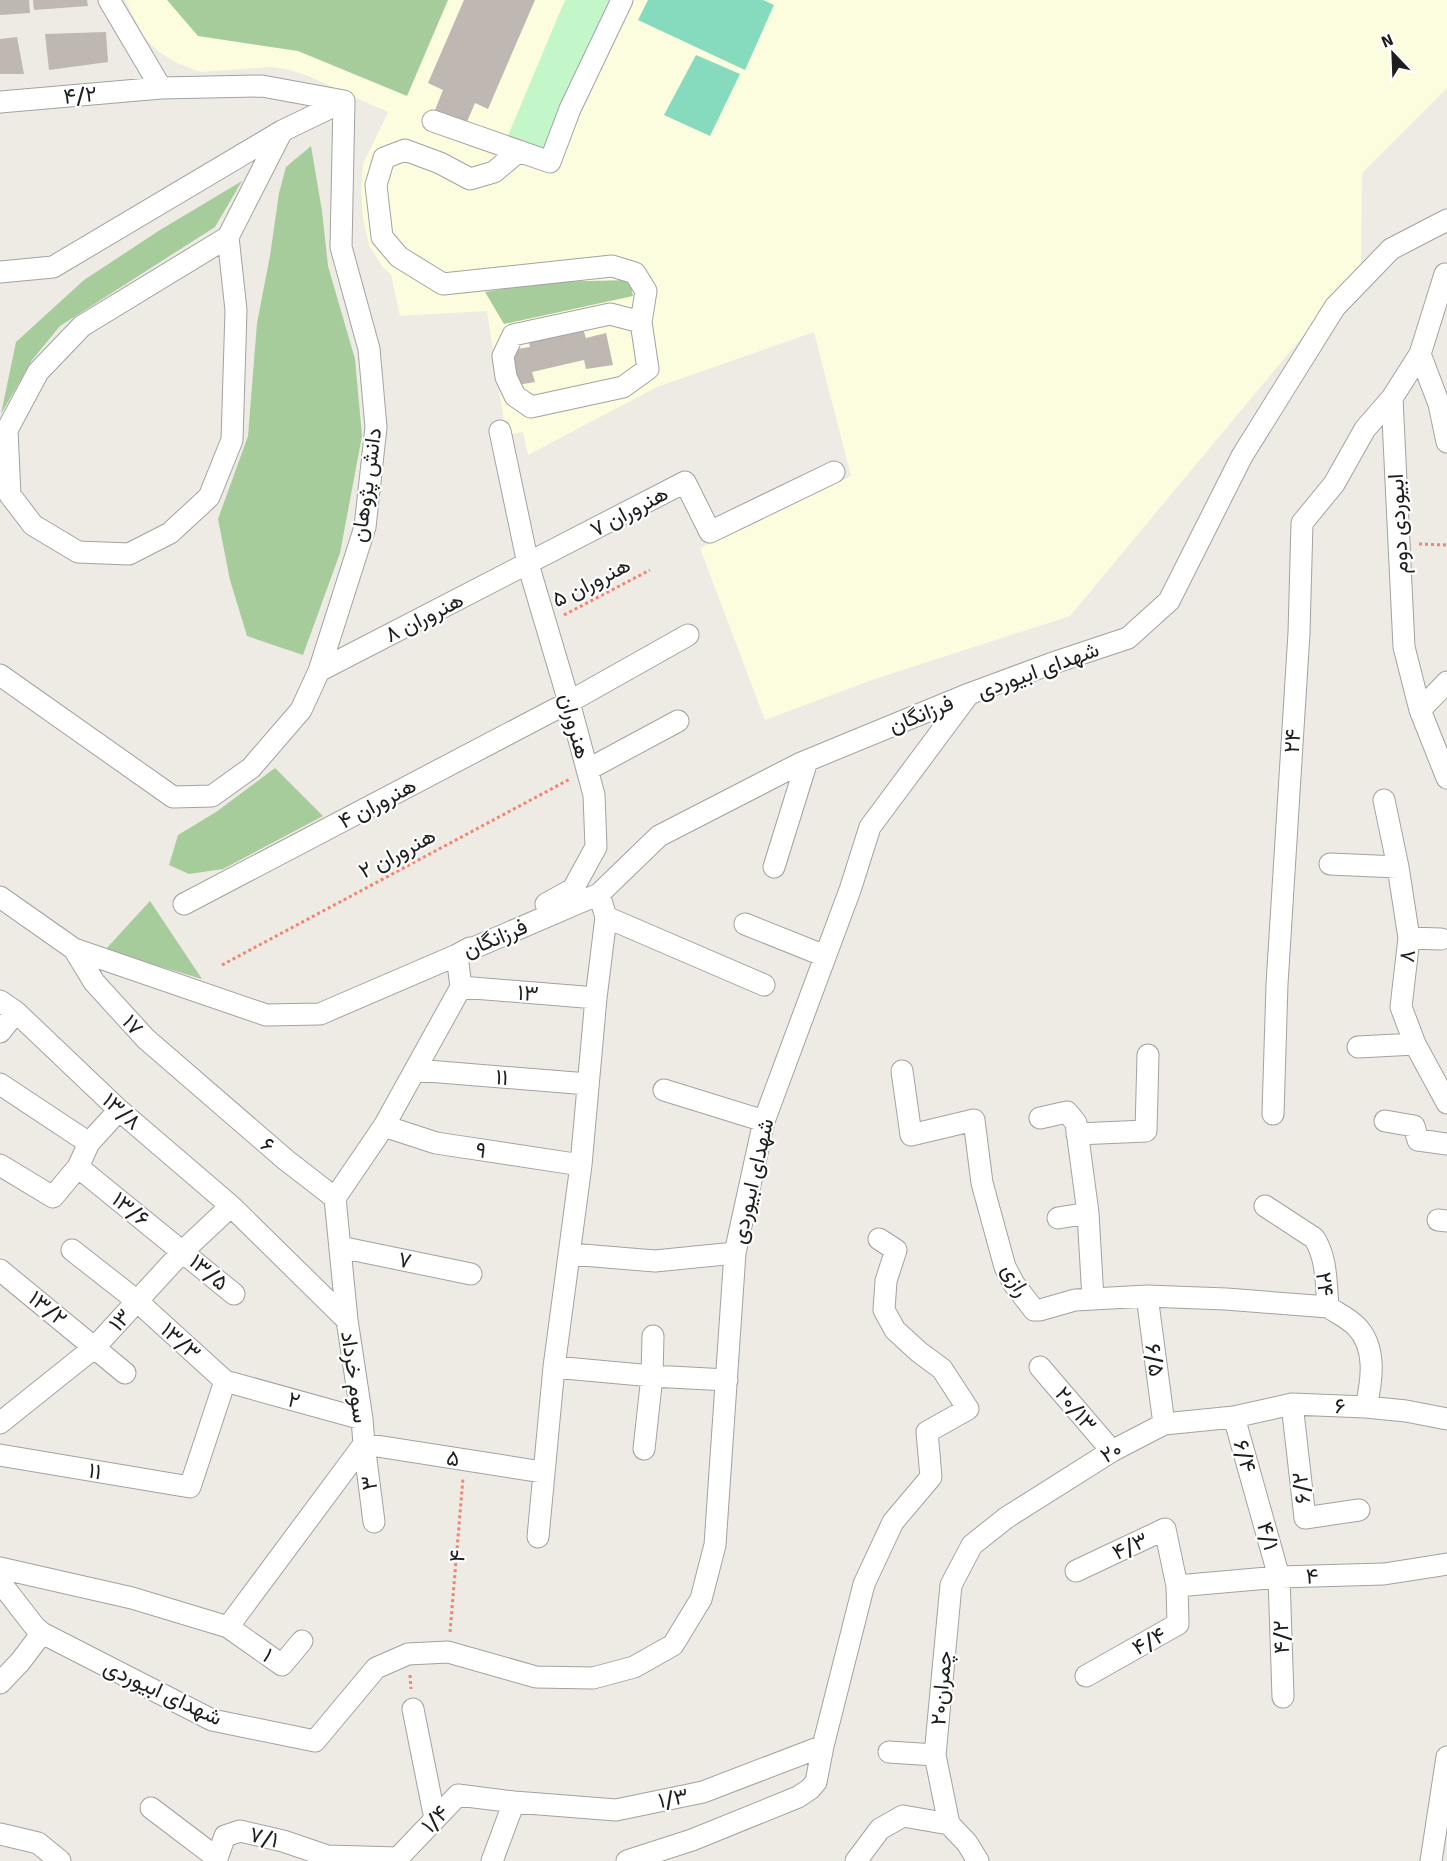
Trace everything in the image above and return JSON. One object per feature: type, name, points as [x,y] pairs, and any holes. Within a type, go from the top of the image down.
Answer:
[{"type":"street","points":[[109,0],[160,88],[262,86],[344,101]]},
{"type":"street","points":[[433,121],[550,162],[570,109],[622,0]]},
{"type":"street","name":"۴/۲","points":[[0,102],[160,88]]},
{"type":"street","points":[[0,272],[53,267],[282,131],[344,101]]},
{"type":"street","name":"دانش پژوهان","points":[[0,675],[173,797],[212,796],[251,768],[301,710],[319,671],[365,527],[376,428],[369,349],[341,247],[344,101]]},
{"type":"street","points":[[228,237],[237,310],[232,440],[209,497],[170,533],[129,554],[78,552],[33,525],[10,495],[8,430],[38,372],[82,326],[228,237],[282,131]]},
{"type":"street","points":[[519,151],[494,172],[470,178],[440,163],[405,150],[384,158],[376,185],[382,237],[399,257],[443,284],[612,266],[635,273],[646,291],[641,322],[648,369],[623,387],[531,407],[515,396],[506,377],[503,356],[513,336],[610,314],[641,322]]},
{"type":"street","name":"شهدای ابیوردی","points":[[0,1582],[42,1633],[212,1720],[315,1741],[376,1668],[408,1654],[448,1652],[537,1677],[593,1678],[634,1667],[673,1645],[701,1599],[715,1545],[735,1253],[764,1120],[850,890],[870,827],[969,694],[1128,638],[1169,601],[1242,456],[1335,307],[1391,249],[1447,220]]},
{"type":"street","points":[[1392,398],[1420,354],[1445,274]]},
{"type":"street","points":[[1420,354],[1439,404],[1447,442]]},
{"type":"street","name":"ابیوردی دوم","points":[[1392,398],[1404,647],[1420,710],[1447,777]]},
{"type":"street","name":"۲۴","points":[[1273,1114],[1277,984],[1299,633],[1302,524],[1334,484],[1365,429],[1392,398]]},
{"type":"street","name":"هنروران","points":[[458,955],[573,889],[596,847],[594,795],[528,564],[500,431]]},
{"type":"street","name":"هنروران ۷","points":[[528,564],[685,482],[710,532],[834,472]]},
{"type":"street","name":"هنروران ۸","points":[[319,671],[528,564]]},
{"type":"street","name":"هنروران ۴","points":[[184,904],[569,702],[688,635]]},
{"type":"street","points":[[1420,710],[1447,682]]},
{"type":"street","name":"فرزانگان","points":[[0,897],[74,949],[266,1015],[320,1014],[599,894],[659,836],[807,761],[969,694]]},
{"type":"street","points":[[587,770],[678,721]]},
{"type":"street","points":[[774,867],[807,761]]},
{"type":"street","name":"۸","points":[[1384,800],[1398,867],[1409,938],[1401,1007],[1415,1044],[1447,1103]]},
{"type":"street","points":[[1330,864],[1398,867]]},
{"type":"street","points":[[538,1537],[554,1367],[570,1254],[606,917],[599,894]]},
{"type":"street","points":[[606,917],[764,985]]},
{"type":"street","points":[[745,924],[825,956]]},
{"type":"street","points":[[1409,938],[1441,939]]},
{"type":"street","name":"۱۷","points":[[74,949],[94,982],[146,1039],[203,1089]]},
{"type":"street","points":[[335,1198],[384,1126],[461,987],[458,955]]},
{"type":"street","name":"۱۳","points":[[461,987],[596,998]]},
{"type":"street","points":[[0,1032],[8,1006]]},
{"type":"street","name":"۱۳/۸","points":[[8,1006],[119,1110],[231,1206]]},
{"type":"street","points":[[1358,1047],[1415,1044]]},
{"type":"street","points":[[1077,1134],[1146,1131],[1148,1055]]},
{"type":"street","name":"۱۱","points":[[416,1070],[588,1084]]},
{"type":"street","name":"رازی","points":[[902,1071],[911,1135],[974,1120],[982,1182],[1005,1267],[1014,1284],[1034,1310],[1075,1300],[1147,1296],[1328,1307]]},
{"type":"street","points":[[0,1084],[89,1143]]},
{"type":"street","name":"۶","points":[[203,1089],[286,1160],[335,1198]]},
{"type":"street","points":[[664,1090],[764,1120]]},
{"type":"street","points":[[0,1165],[53,1197],[78,1167],[89,1143],[119,1110]]},
{"type":"street","points":[[1040,1118],[1067,1112],[1076,1123],[1088,1213],[1093,1299]]},
{"type":"street","points":[[1385,1121],[1414,1126],[1418,1140],[1447,1144]]},
{"type":"street","name":"۹","points":[[384,1126],[436,1143],[580,1165]]},
{"type":"street","name":"۱۳/۶","points":[[78,1167],[183,1251]]},
{"type":"street","name":"سوم خرداد","points":[[228,1627],[364,1444],[347,1320],[335,1198]]},
{"type":"street","points":[[231,1206],[347,1320]]},
{"type":"street","name":"۱۳","points":[[0,1424],[95,1347],[183,1251],[231,1206]]},
{"type":"street","name":"۲۴","points":[[1265,1206],[1314,1238],[1318,1244],[1326,1274],[1328,1307],[1355,1325],[1370,1349],[1371,1386],[1366,1407]]},
{"type":"street","points":[[1058,1218],[1088,1213]]},
{"type":"street","points":[[627,1861],[692,1840],[810,1790],[816,1782],[864,1584],[893,1522],[931,1477],[927,1432],[968,1409],[942,1368],[919,1352],[896,1330],[884,1310],[886,1281],[896,1250],[879,1239]]},
{"type":"street","name":"۷","points":[[340,1247],[471,1274]]},
{"type":"street","name":"۱۳/۳","points":[[72,1250],[137,1301],[225,1381]]},
{"type":"street","name":"۱۳/۵","points":[[183,1251],[234,1294]]},
{"type":"street","points":[[570,1254],[656,1261],[735,1253]]},
{"type":"street","name":"۱۳/۲","points":[[0,1269],[125,1373]]},
{"type":"street","name":"۶/۵","points":[[1147,1296],[1164,1424]]},
{"type":"street","points":[[644,1449],[654,1336]]},
{"type":"street","points":[[554,1367],[727,1380]]},
{"type":"street","name":"۲۰/۱۳","points":[[1040,1367],[1112,1451]]},
{"type":"street","name":"۱۱","points":[[0,1455],[190,1487],[225,1381]]},
{"type":"street","name":"۲","points":[[225,1381],[362,1419]]},
{"type":"street","name":"۶","points":[[1234,1417],[1292,1404],[1366,1407],[1407,1411],[1447,1419]]},
{"type":"street","name":"۶/۲","points":[[1292,1404],[1305,1518],[1359,1510]]},
{"type":"street","name":"۲۰","points":[[1001,1522],[1112,1451],[1164,1424],[1234,1417]]},
{"type":"street","name":"۶/۴","points":[[1234,1417],[1256,1496]]},
{"type":"street","name":"۵","points":[[364,1444],[543,1472]]},
{"type":"street","name":"۳","points":[[364,1444],[374,1522]]},
{"type":"street","name":"۴/۱","points":[[1256,1496],[1279,1577]]},
{"type":"street","name":"چمران۲۰","points":[[949,1824],[935,1755],[951,1585],[972,1545],[1001,1522]]},
{"type":"street","name":"۴/۳","points":[[1076,1571],[1165,1529],[1177,1586]]},
{"type":"street","name":"۴","points":[[1177,1586],[1279,1577],[1384,1574],[1447,1564]]},
{"type":"street","points":[[0,1568],[132,1598],[228,1627]]},
{"type":"street","name":"۴/۲","points":[[1279,1577],[1283,1697]]},
{"type":"street","name":"۴/۴","points":[[1086,1676],[1178,1624],[1177,1586]]},
{"type":"street","name":"۱","points":[[228,1627],[282,1665],[302,1641]]},
{"type":"street","points":[[0,1683],[21,1662],[42,1633]]},
{"type":"street","points":[[413,1709],[435,1819]]},
{"type":"street","name":"۱/۳","points":[[514,1802],[616,1810],[703,1792],[823,1746]]},
{"type":"street","points":[[889,1752],[935,1755]]},
{"type":"street","points":[[1431,1861],[1447,1757]]},
{"type":"street","name":"۱/۴","points":[[398,1859],[458,1796],[514,1802]]},
{"type":"street","points":[[492,1861],[514,1802]]},
{"type":"street","points":[[151,1808],[217,1859]]},
{"type":"street","points":[[856,1861],[880,1829],[903,1816],[949,1824],[967,1843],[978,1861]]},
{"type":"street","name":"۷/۱","points":[[217,1859],[225,1836],[240,1831],[283,1841],[327,1856],[398,1859]]},
{"type":"street","points":[[0,1834],[38,1843],[60,1861]]},
{"type":"path","points":[[1399,544],[1447,545]]},
{"type":"path","name":"هنروران ۵","points":[[546,624],[650,570]]},
{"type":"path","name":"هنروران ۲","points":[[222,965],[587,770]]},
{"type":"path","name":"۴","points":[[448,1652],[465,1460]]},
{"type":"path","points":[[408,1654],[413,1709]]},
{"type":"shaded area","points":[[125,0],[1447,0],[1447,88],[1362,173],[1361,266],[1070,616],[872,680],[765,720],[700,548],[851,476],[814,332],[657,387],[528,455],[523,432],[506,435],[487,311],[400,316],[391,275],[382,266],[369,245],[363,219],[361,189],[363,164],[388,112],[306,75],[286,69],[270,67],[201,72],[177,63],[159,52],[144,37]]},
{"type":"green space","points":[[167,0],[448,0],[407,96],[298,51],[198,36]]},
{"type":"green space","points":[[565,0],[612,0],[547,154],[507,138]]},
{"type":"green space","points":[[648,0],[763,0],[774,5],[745,70],[638,20]]},
{"type":"green space","points":[[696,55],[740,74],[710,136],[664,115]]},
{"type":"green space","points":[[311,146],[328,266],[355,359],[362,436],[340,553],[303,655],[247,636],[230,580],[218,519],[248,436],[257,323],[279,193],[286,167]]},
{"type":"green space","points":[[242,181],[215,227],[60,326],[32,360],[1,414],[16,342],[84,280],[160,230]]},
{"type":"green space","points":[[630,280],[633,296],[504,324],[485,292],[545,282]]},
{"type":"green space","points":[[275,768],[323,816],[223,869],[189,874],[169,865],[178,835],[216,812]]},
{"type":"green space","points":[[150,901],[202,979],[105,950]]},
{"type":"building","points":[[0,0],[29,0],[30,13],[0,15]]},
{"type":"building","points":[[33,0],[87,0],[88,6],[34,10]]},
{"type":"building","points":[[464,0],[535,0],[488,109],[475,103],[466,124],[435,110],[443,90],[428,83]]},
{"type":"building","points":[[106,32],[108,62],[49,70],[45,34]]},
{"type":"building","points":[[17,37],[24,74],[0,74],[0,39]]},
{"type":"building","points":[[582,326],[586,338],[606,333],[613,365],[586,369],[584,360],[532,372],[535,382],[517,385],[510,350],[530,347],[528,338]]}]
